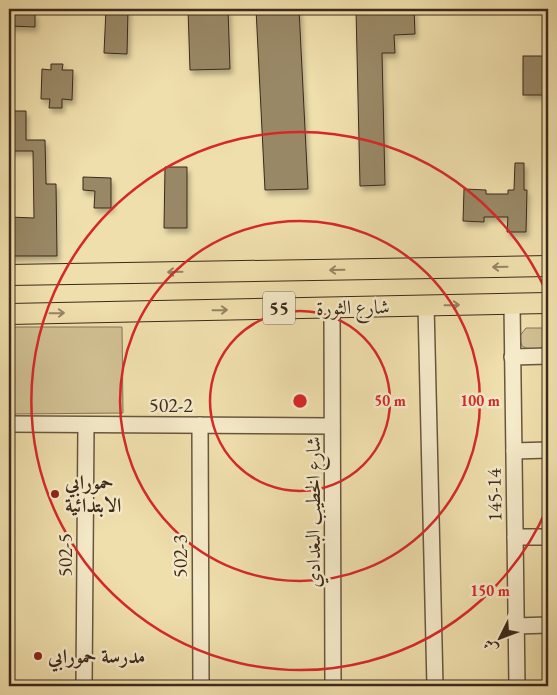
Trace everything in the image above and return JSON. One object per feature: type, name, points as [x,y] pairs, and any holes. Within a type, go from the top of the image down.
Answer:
[{"type":"main road","name":"شارع الثورة","points":[[9,275],[548,266]]},
{"type":"main road","name":"شارع الثورة","points":[[9,314],[548,303]]},
{"type":"street","name":"145-14","points":[[512,304],[517,686]]},
{"type":"street","points":[[426,305],[436,686]]},
{"type":"street","name":"شارع الخطيب البغدادي","points":[[332,307],[333,686]]},
{"type":"street","points":[[512,357],[548,356]]},
{"type":"street","name":"502-2","points":[[9,424],[332,426]]},
{"type":"street","name":"502-5","points":[[84,686],[86,425]]},
{"type":"street","name":"502-3","points":[[200,425],[201,686]]},
{"type":"street","points":[[514,450],[548,450]]},
{"type":"street","points":[[515,537],[548,537]]},
{"type":"street","points":[[516,626],[548,625]]},
{"type":"shaded area","points":[[9,327],[122,327],[123,413],[9,414]]},
{"type":"shaded area","points":[[526,328],[548,328],[548,348],[528,349],[522,346],[519,337]]},
{"type":"building","points":[[106,9],[128,9],[127,54],[104,53]]},
{"type":"building","points":[[188,9],[228,9],[230,69],[190,70]]},
{"type":"building","points":[[256,9],[299,9],[308,189],[265,190]]},
{"type":"building","points":[[356,9],[414,9],[415,34],[394,35],[395,53],[382,53],[385,185],[360,186]]},
{"type":"building","points":[[9,12],[35,13],[35,27],[9,26]]},
{"type":"building","points":[[523,56],[548,56],[548,95],[523,95]]},
{"type":"building","points":[[51,64],[63,64],[62,70],[73,70],[72,100],[62,99],[62,108],[49,108],[50,99],[41,99],[42,69],[51,70]]},
{"type":"building","points":[[9,111],[26,111],[26,140],[45,140],[46,184],[56,184],[57,256],[9,256],[9,217],[34,218],[33,151],[9,151]]},
{"type":"building","points":[[515,163],[524,163],[524,190],[527,190],[526,232],[507,232],[508,217],[484,217],[484,222],[463,221],[464,189],[486,190],[486,194],[508,194],[508,190],[514,190]]},
{"type":"building","points":[[165,167],[187,167],[187,228],[164,228]]},
{"type":"building","points":[[83,177],[111,178],[111,208],[94,208],[95,191],[83,190]]},
{"type":"place","name":"حمورابي الابتدائية","points":[[55,494]]},
{"type":"place","name":"مدرسة حمورابي","points":[[38,656]]}]
